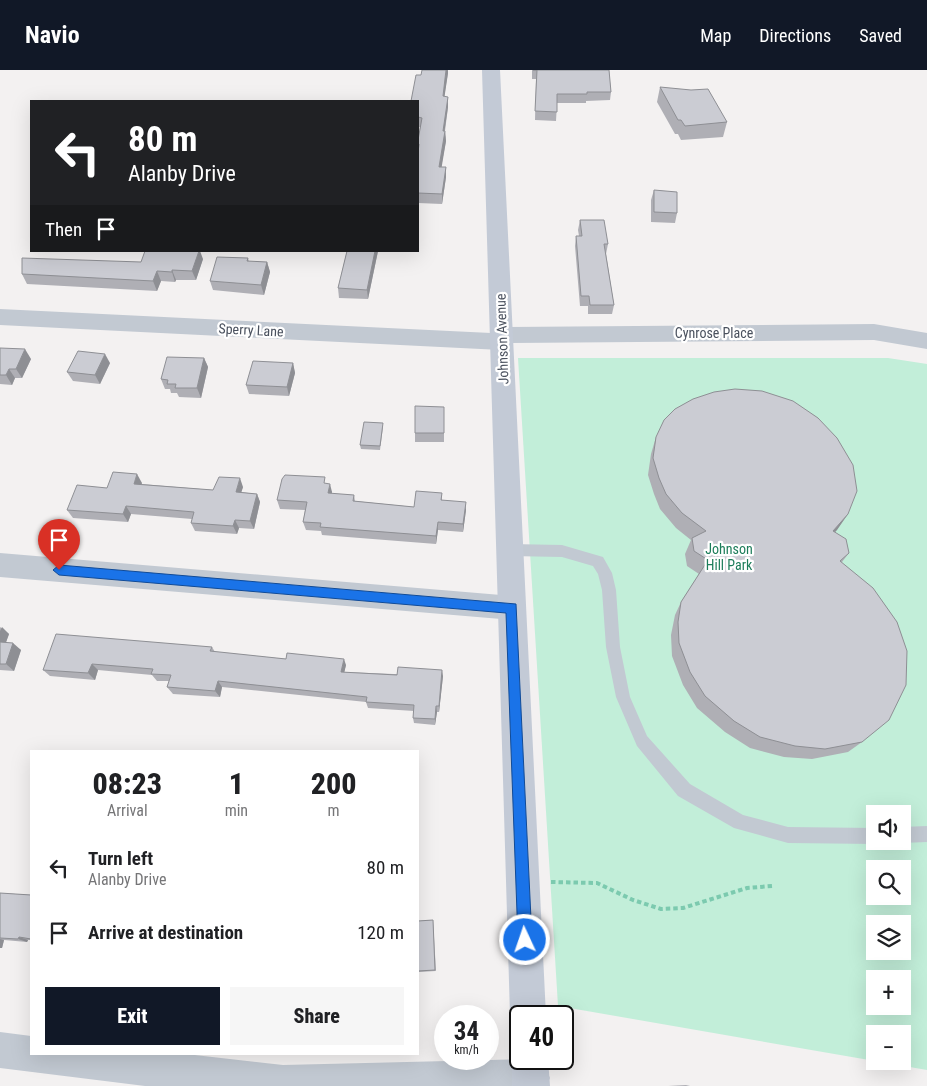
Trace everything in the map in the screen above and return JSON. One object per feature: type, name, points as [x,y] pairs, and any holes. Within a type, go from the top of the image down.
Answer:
[{"type":"street","name":"Johnson Avenue","points":[[491,70],[528,1005]]},
{"type":"street","name":"Sperry Lane","points":[[0,317],[501,338]]},
{"type":"street","name":"Cynrose Place","points":[[501,338],[874,332],[927,341]]},
{"type":"street","points":[[0,565],[512,608]]},
{"type":"street","points":[[0,1050],[30,1054]]},
{"type":"street","points":[[40,1055],[283,1084],[531,1074]]},
{"type":"lane","points":[[510,550],[562,552],[598,561],[605,572],[609,590],[613,647],[623,697],[642,741],[684,790],[740,822],[788,835],[866,836]]},
{"type":"lane","points":[[911,835],[927,834]]},
{"type":"path","points":[[523,882],[597,883],[633,900],[661,910],[683,908],[747,888],[772,886]]},
{"type":"green space","name":"Johnson Hill Park","points":[[518,358],[888,358],[927,364],[927,1070],[911,1067],[911,1025],[866,1025],[866,1059],[574,1009],[574,1005],[558,1005]]},
{"type":"building","points":[[422,70],[446,70],[443,96],[448,97],[439,167],[446,167],[442,194],[419,193],[419,134],[422,118],[419,117],[419,100],[411,100],[416,75],[421,75]]},
{"type":"building","points":[[537,70],[609,70],[611,92],[557,94],[557,112],[535,111]]},
{"type":"building","points":[[660,87],[691,90],[708,89],[727,122],[685,126],[681,120],[678,120]]},
{"type":"building","points":[[654,190],[677,192],[677,213],[654,212]]},
{"type":"building","points":[[580,220],[604,220],[608,244],[604,244],[614,305],[590,305],[589,296],[581,296],[576,236],[582,236]]},
{"type":"building","points":[[145,252],[199,252],[192,271],[157,271],[153,281],[22,274],[22,258],[141,262]]},
{"type":"building","points":[[347,252],[375,252],[367,290],[338,288]]},
{"type":"building","points":[[217,257],[248,258],[247,261],[267,262],[261,285],[210,281]]},
{"type":"building","points":[[0,348],[25,349],[16,369],[9,369],[6,375],[0,375]]},
{"type":"building","points":[[78,351],[105,354],[95,375],[67,372]]},
{"type":"building","points":[[167,357],[204,358],[197,388],[175,388],[176,384],[167,384],[168,380],[161,379]]},
{"type":"building","points":[[253,361],[293,363],[287,387],[246,385]]},
{"type":"building","points":[[735,389],[762,391],[793,401],[818,418],[837,438],[853,465],[857,491],[848,514],[833,531],[846,539],[849,553],[840,561],[873,588],[897,622],[907,651],[906,685],[889,720],[862,742],[825,749],[795,746],[760,737],[734,721],[705,696],[690,672],[679,643],[678,622],[681,602],[708,560],[694,551],[692,538],[706,531],[682,513],[666,494],[653,458],[656,437],[664,420],[675,409],[693,399],[714,392]]},
{"type":"building","points":[[415,406],[444,407],[444,433],[415,433]]},
{"type":"building","points":[[364,422],[383,423],[380,446],[360,445]]},
{"type":"building","points":[[113,472],[137,474],[134,484],[213,490],[219,477],[240,478],[236,492],[257,494],[250,521],[235,520],[233,526],[191,523],[194,512],[126,506],[123,514],[67,510],[77,485],[107,488]]},
{"type":"building","points":[[285,475],[325,477],[324,483],[330,484],[328,493],[354,495],[353,501],[414,507],[416,491],[442,493],[441,500],[466,502],[463,524],[438,522],[436,536],[320,527],[321,523],[303,522],[307,502],[277,500],[282,479]]},
{"type":"building","points":[[56,634],[212,647],[210,651],[286,659],[287,653],[344,659],[341,672],[397,675],[398,667],[442,670],[439,706],[436,706],[435,719],[413,718],[414,705],[366,702],[367,697],[218,681],[215,691],[167,687],[171,675],[151,674],[153,669],[92,664],[88,673],[43,670]]},
{"type":"building","points":[[0,642],[13,643],[6,664],[0,664]]},
{"type":"building","points":[[0,893],[30,895],[30,939],[19,937],[18,939],[0,938]]},
{"type":"building","points":[[433,920],[435,970],[419,971],[419,921]]},
{"type":"route","points":[[59,570],[512,608],[525,940]]}]
